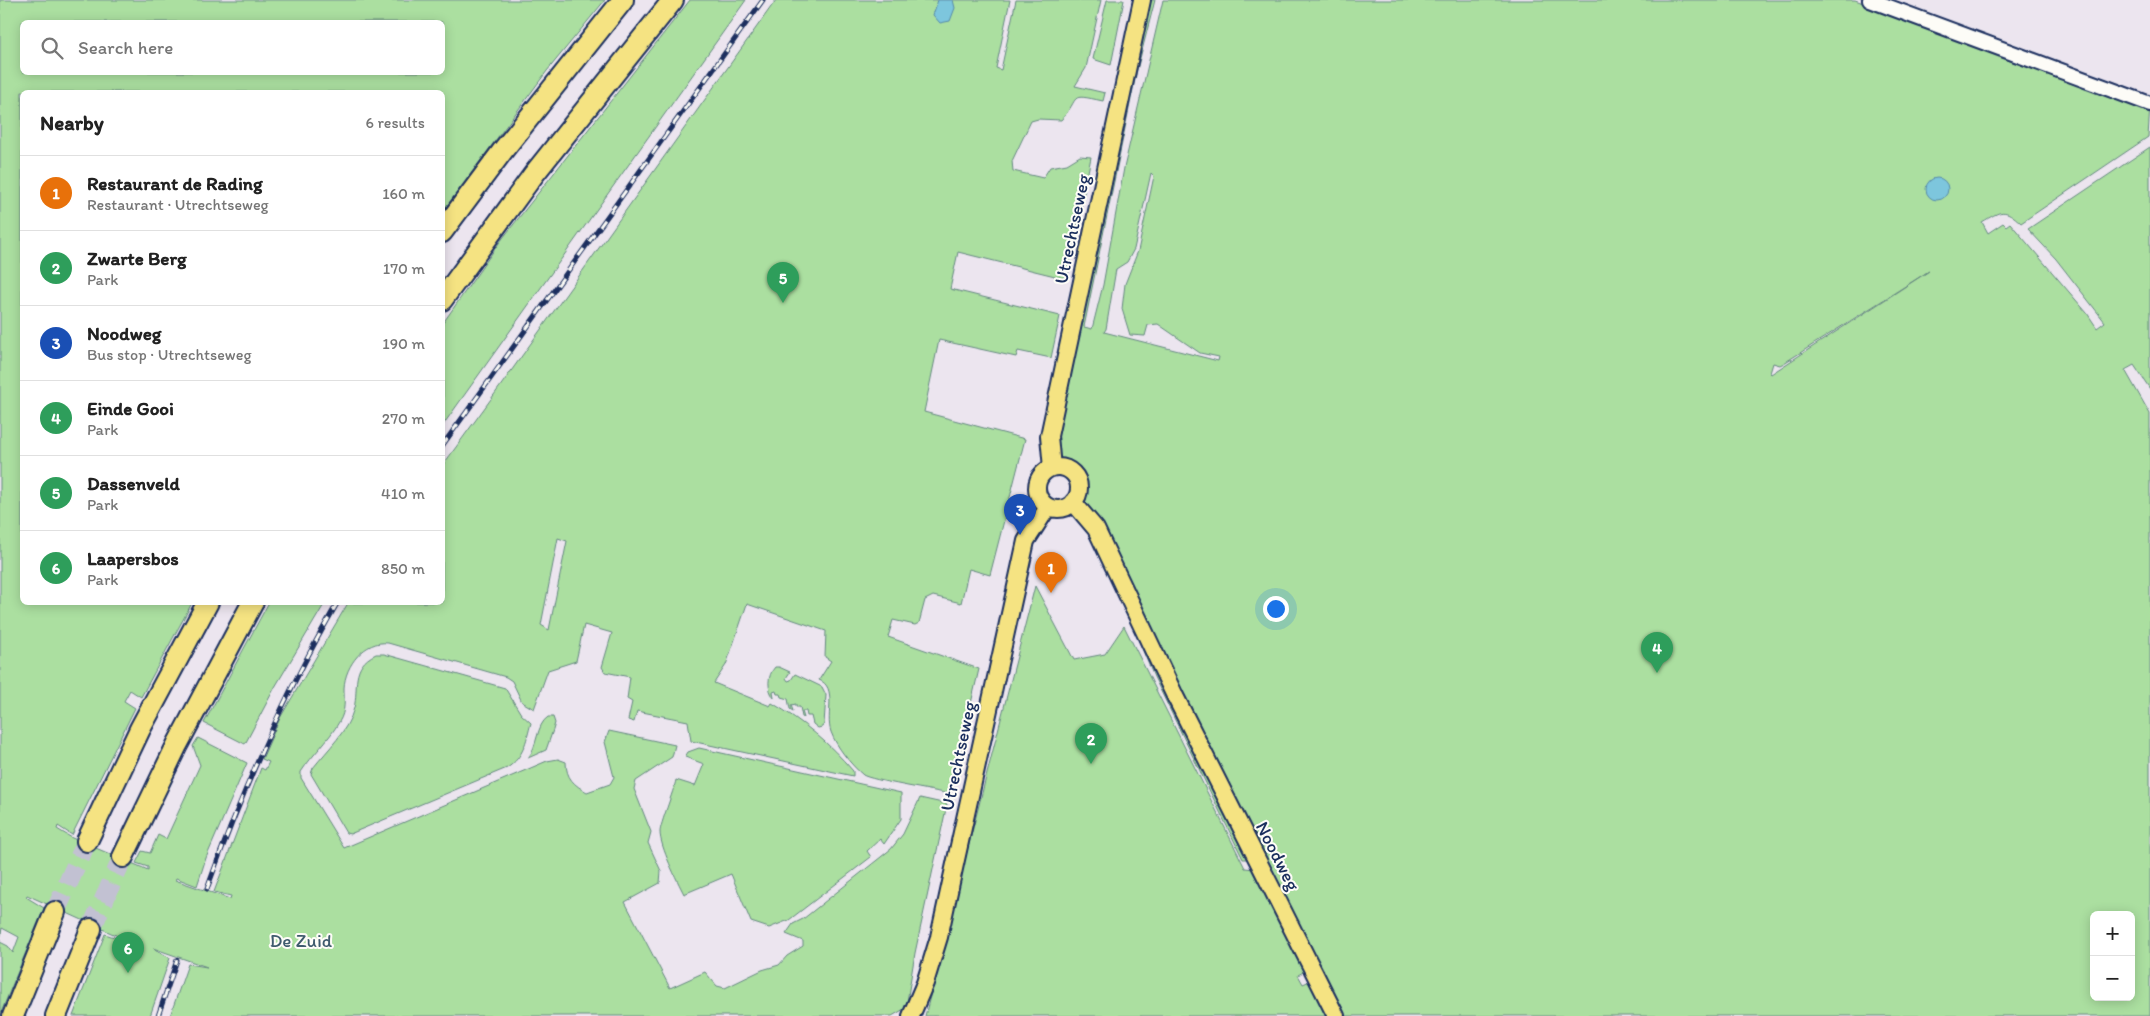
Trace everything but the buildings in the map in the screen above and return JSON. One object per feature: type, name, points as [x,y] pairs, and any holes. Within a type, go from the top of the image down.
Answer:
[{"type":"highway","points":[[445,228],[504,149],[623,0]]},
{"type":"highway","points":[[445,296],[534,174],[673,0]]},
{"type":"highway","points":[[87,841],[140,729],[206,605]]},
{"type":"highway","points":[[123,857],[177,745],[251,605]]},
{"type":"highway","points":[[13,1016],[55,912]]},
{"type":"highway","points":[[56,1016],[91,929]]},
{"type":"main road","name":"Utrechtseweg","points":[[1052,468],[1049,436],[1142,0]]},
{"type":"main road","points":[[1052,468],[1065,469],[1076,477],[1078,490],[1073,502],[1062,509],[1048,507],[1042,502],[1037,486],[1039,478],[1052,468]]},
{"type":"main road","name":"Noodweg","points":[[1073,502],[1096,529],[1175,696],[1336,1016]]},
{"type":"main road","name":"Utrechtseweg","points":[[911,1016],[925,984],[939,937],[1026,541],[1048,507]]},
{"type":"street","points":[[1870,0],[2150,104]]},
{"type":"green space","name":"De Zuid","points":[[0,0],[605,0],[547,71],[445,208],[445,90],[20,90],[20,605],[191,605],[141,697],[130,690],[124,701],[135,708],[72,835],[58,826],[57,829],[72,838],[148,870],[148,867],[136,863],[142,851],[150,853],[158,835],[166,839],[200,765],[193,746],[198,738],[247,763],[206,858],[197,886],[176,878],[175,880],[230,899],[231,896],[214,892],[261,768],[265,770],[269,762],[262,759],[280,718],[347,605],[445,605],[445,462],[776,0],[1010,0],[996,68],[1001,70],[1016,0],[1101,0],[1086,68],[1075,86],[1105,93],[1103,101],[1079,97],[1061,120],[1038,119],[1031,121],[1012,161],[1013,171],[1043,178],[1050,167],[1067,164],[1080,156],[1091,157],[1067,279],[958,252],[950,289],[1060,316],[1051,358],[1018,351],[1016,357],[939,340],[924,412],[1025,439],[990,575],[969,569],[961,603],[933,596],[925,600],[919,623],[915,625],[893,620],[888,637],[979,669],[950,794],[878,780],[863,775],[858,771],[833,737],[830,725],[830,695],[825,684],[819,680],[831,661],[825,657],[826,631],[747,604],[726,665],[714,683],[770,706],[772,703],[784,710],[835,751],[853,771],[853,776],[691,741],[688,721],[637,711],[634,722],[628,720],[632,702],[627,699],[630,677],[605,672],[602,667],[612,633],[584,625],[576,661],[548,670],[534,709],[522,702],[512,681],[506,677],[388,643],[380,643],[364,650],[352,663],[345,679],[344,710],[339,722],[301,772],[301,778],[344,848],[547,761],[558,759],[566,762],[569,777],[578,787],[587,792],[610,784],[614,777],[605,742],[609,731],[675,745],[672,757],[636,781],[634,789],[651,832],[648,843],[661,871],[660,883],[625,902],[670,988],[705,972],[717,986],[725,988],[762,970],[779,965],[787,956],[803,946],[803,941],[786,934],[793,924],[803,919],[891,849],[903,834],[920,798],[947,804],[915,953],[906,1008],[892,1016],[170,1016],[188,964],[207,967],[153,948],[170,958],[150,1016],[73,1016],[105,934],[120,939],[120,937],[27,895],[26,897],[44,908],[0,1015],[0,942],[8,946],[13,953],[19,937],[2,928],[0,940]],"holes":[[[558,538],[567,541],[549,630],[541,625]]]},
{"type":"green space","points":[[690,0],[746,0],[445,422],[445,320],[499,243]]},
{"type":"green space","points":[[1107,0],[1124,0],[1111,65],[1093,59]]},
{"type":"green space","points":[[1147,0],[1155,0],[1137,70],[1084,327],[1092,329],[1103,285],[1124,168],[1163,0],[1855,0],[2150,106],[2148,137],[2021,223],[2002,212],[1982,222],[1988,233],[2003,223],[2006,226],[2010,223],[2087,313],[2097,328],[2105,322],[2056,259],[2028,229],[2150,147],[2150,389],[2134,365],[2125,370],[2150,414],[2150,1016],[1336,1016],[1044,431]],"holes":[[[1151,173],[1154,176],[1138,251],[1125,284],[1122,309],[1130,335],[1145,336],[1148,325],[1158,324],[1200,353],[1219,357],[1218,361],[1104,332],[1116,269],[1127,262],[1134,249]],[[1929,271],[1771,374],[1770,373],[1773,363],[1780,365],[1784,363]]]},
{"type":"green space","points":[[1035,586],[1074,660],[1105,654],[1124,626],[1245,868],[1254,869],[1307,970],[1298,975],[1303,984],[1312,980],[1330,1016],[925,1016]]},
{"type":"green space","points":[[1119,594],[1248,859],[1243,859],[1154,677]]},
{"type":"green space","points":[[267,605],[324,605],[275,687],[245,744],[204,723]]},
{"type":"green space","points":[[376,654],[384,654],[505,688],[521,714],[531,723],[521,754],[507,768],[350,834],[346,833],[311,774],[313,768],[347,724],[354,708],[359,671],[368,659]]},
{"type":"green space","points":[[775,667],[790,672],[786,678],[788,681],[795,674],[822,687],[826,695],[824,724],[822,727],[818,728],[813,724],[811,716],[807,716],[806,711],[802,711],[804,718],[802,717],[800,707],[796,707],[796,704],[791,705],[793,711],[790,709],[788,699],[781,697],[776,691],[773,692],[774,698],[770,691],[769,682],[770,674]]},
{"type":"green space","points":[[548,717],[553,717],[555,723],[546,750],[528,758],[534,748],[541,725]]},
{"type":"green space","points":[[699,748],[901,793],[901,819],[884,844],[880,839],[867,851],[871,857],[789,920],[769,928],[751,922],[731,874],[684,894],[663,846],[660,832],[676,780],[695,786],[704,764],[685,757],[688,752]]},
{"type":"water","points":[[938,0],[953,0],[955,8],[950,21],[940,23],[933,15]]},
{"type":"water","points":[[1937,178],[1945,181],[1948,189],[1945,197],[1937,200],[1929,197],[1926,189],[1929,181]]},
{"type":"tunnel","points":[[55,912],[87,841]]},
{"type":"tunnel","points":[[91,929],[123,857]]},
{"type":"railway","points":[[445,442],[763,0]]},
{"type":"railway","points":[[207,889],[235,815],[282,707],[336,605]]},
{"type":"railway","points":[[158,1016],[177,960]]},
{"type":"place","name":"Dassenveld","points":[[783,303]]},
{"type":"place","name":"Noodweg","points":[[1020,535]]},
{"type":"place","name":"Restaurant de Rading","points":[[1051,593]]},
{"type":"place","name":"Einde Gooi","points":[[1657,673]]},
{"type":"place","name":"Zwarte Berg","points":[[1091,764]]},
{"type":"place","name":"Laapersbos","points":[[128,973]]}]
